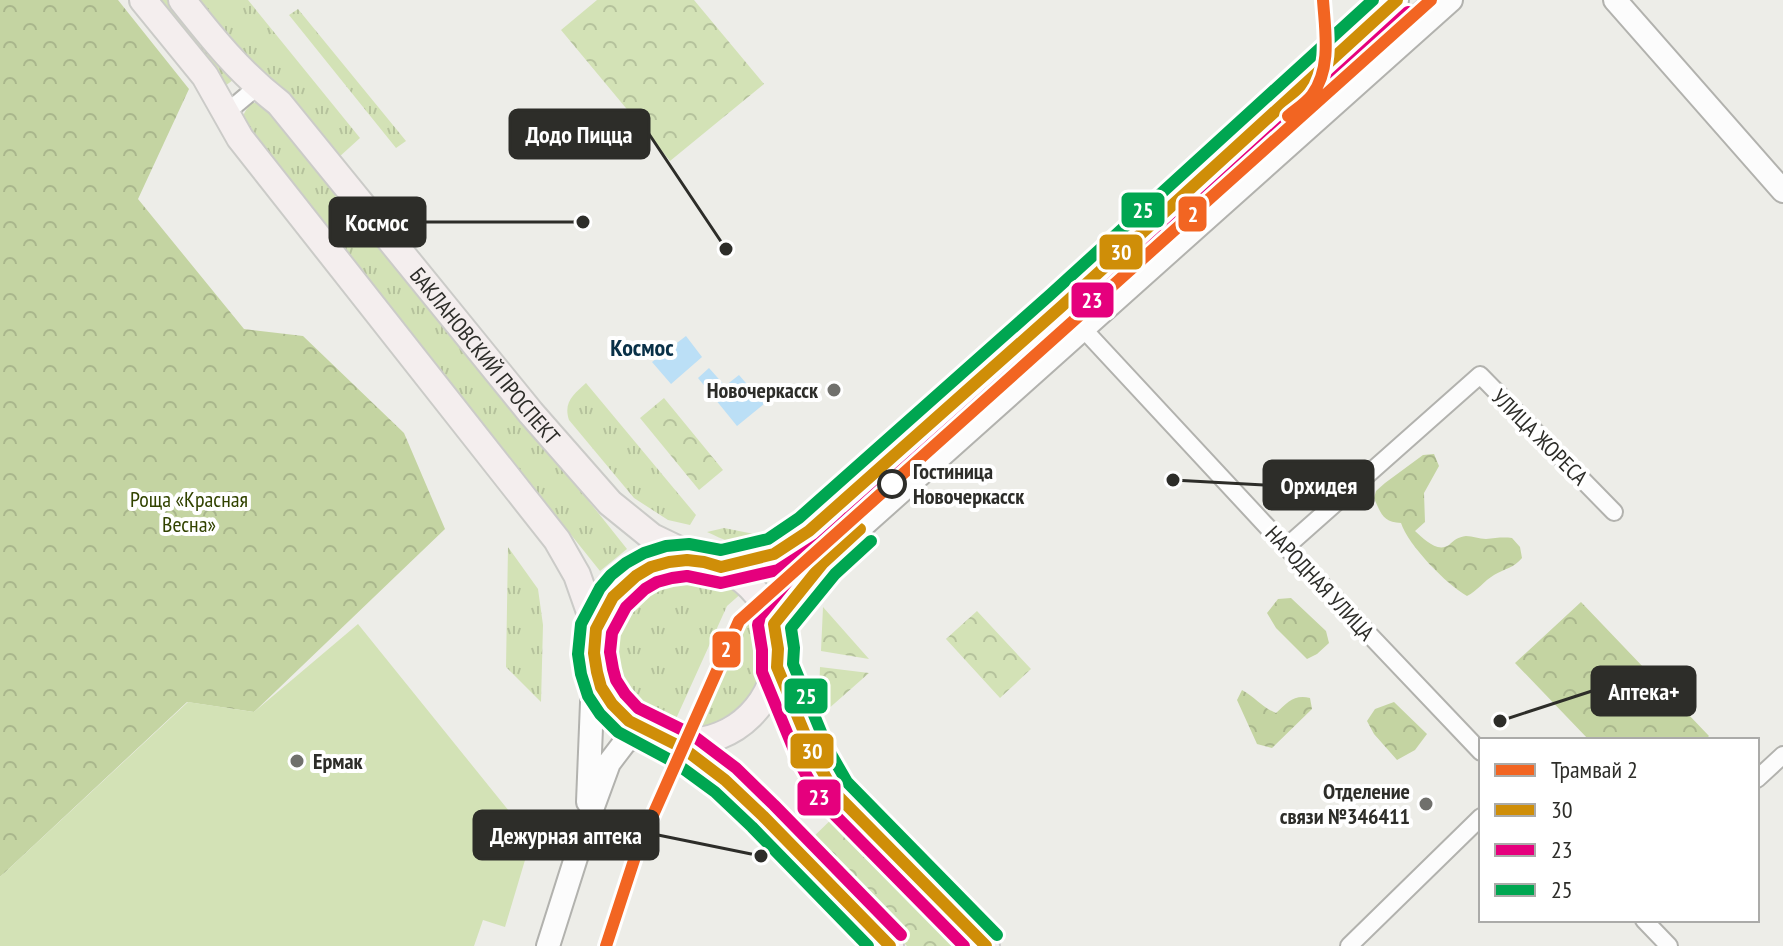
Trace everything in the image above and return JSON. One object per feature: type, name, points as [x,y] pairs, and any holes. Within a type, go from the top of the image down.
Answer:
[{"type":"main road","points":[[143,0],[205,76],[240,138],[557,540],[577,575],[595,641],[601,687],[612,704],[629,721],[697,757],[745,798],[890,946]]},
{"type":"main road","name":"БАКЛАНОВСКИЙ ПРОСПЕКТ","points":[[182,0],[227,56],[279,103],[531,413],[610,503],[652,537],[712,564]]},
{"type":"main road","points":[[712,564],[774,554],[809,531],[1062,306],[1397,0]]},
{"type":"main road","points":[[774,624],[823,563],[875,515],[1451,0]]},
{"type":"main road","points":[[1615,0],[1783,191]]},
{"type":"main road","points":[[548,946],[609,763],[625,742],[637,735],[657,735],[680,741],[724,733],[752,713],[772,684],[778,649],[774,624],[756,592],[737,575],[712,564],[687,560],[669,562],[643,571],[613,597],[603,614],[595,641],[587,823]]},
{"type":"main road","points":[[777,667],[814,756],[834,792],[986,946]]},
{"type":"street","points":[[226,113],[258,86]]},
{"type":"street","name":"НАРОДНАЯ УЛИЦА","points":[[1062,306],[1479,750]]},
{"type":"street","name":"УЛИЦА ЖОРЕСА","points":[[1286,547],[1480,375],[1614,512]]},
{"type":"street","points":[[1759,777],[1783,755]]},
{"type":"street","points":[[1349,946],[1479,819]]},
{"type":"street","points":[[1646,922],[1669,946]]},
{"type":"green space","name":"Роща «Красная Весна»","points":[[0,0],[118,0],[189,89],[138,199],[244,329],[303,336],[404,433],[445,529],[254,712],[187,702],[0,877]]},
{"type":"green space","points":[[155,0],[168,0],[233,80],[225,86]]},
{"type":"green space","points":[[198,0],[248,0],[360,138],[338,158],[289,93],[241,54]]},
{"type":"green space","points":[[597,0],[694,0],[764,84],[670,161],[561,30]]},
{"type":"green space","points":[[298,9],[406,141],[396,148],[289,15]]},
{"type":"green space","points":[[252,103],[269,108],[627,549],[600,571],[243,125],[244,113]]},
{"type":"green space","points":[[586,383],[696,515],[690,525],[668,520],[634,498],[569,420],[569,403]]},
{"type":"green space","points":[[664,398],[723,470],[699,490],[640,418]]},
{"type":"green space","points":[[1434,454],[1439,466],[1424,493],[1425,522],[1415,531],[1440,547],[1466,536],[1512,538],[1520,547],[1522,558],[1519,561],[1467,596],[1429,564],[1411,542],[1401,523],[1383,516],[1374,498],[1376,491],[1385,483],[1423,455]]},
{"type":"green space","points":[[724,528],[764,536],[772,541],[738,544],[707,532]]},
{"type":"green space","points":[[508,547],[538,589],[543,625],[541,702],[506,667]]},
{"type":"green space","points":[[692,569],[720,575],[744,591],[727,606],[670,732],[638,716],[623,702],[608,672],[607,640],[617,609],[639,585],[658,575]]},
{"type":"green space","points":[[1291,598],[1326,631],[1329,643],[1307,659],[1276,628],[1267,613],[1278,599]]},
{"type":"green space","points":[[1581,602],[1709,736],[1587,738],[1515,663]]},
{"type":"green space","points":[[823,607],[869,659],[821,651]]},
{"type":"green space","points":[[758,611],[767,628],[769,648],[760,690],[752,703],[731,722],[693,734],[746,626]]},
{"type":"green space","points":[[977,611],[1031,669],[1000,698],[946,639]]},
{"type":"green space","name":"Ермак","points":[[358,624],[509,811],[509,843],[528,850],[505,927],[483,920],[474,946],[0,946],[0,877],[188,702],[254,712]]},
{"type":"green space","points":[[820,667],[869,673],[818,718]]},
{"type":"green space","points":[[1242,690],[1276,713],[1299,697],[1310,698],[1312,709],[1272,748],[1257,744],[1237,700]]},
{"type":"green space","points":[[1394,702],[1427,734],[1415,750],[1397,760],[1367,721],[1375,709]]},
{"type":"green space","points":[[842,809],[975,946],[907,946],[807,843]]},
{"type":"water","points":[[686,336],[702,357],[671,384],[652,362]]},
{"type":"water","points":[[709,368],[725,386],[739,375],[764,404],[737,426],[698,378]]},
{"type":"tram line","name":"2","points":[[1288,116],[1312,95],[1322,73],[1326,49],[1323,0]]},
{"type":"tram line","points":[[1311,95],[1418,0]]},
{"type":"tram line","name":"2","points":[[606,946],[637,851],[739,621],[1431,0]]},
{"type":"transit line","name":"25","points":[[868,946],[715,792],[674,762],[618,732],[600,714],[588,696],[578,654],[581,624],[600,588],[626,563],[644,553],[666,546],[689,544],[721,550],[768,539],[799,518],[1051,294],[1373,0]]},
{"type":"transit line","name":"30","points":[[890,946],[725,780],[683,748],[629,721],[612,704],[601,687],[594,653],[596,629],[613,597],[651,567],[687,560],[721,567],[774,554],[809,531],[1062,306],[1397,0]]},
{"type":"transit line","name":"23","points":[[901,935],[736,768],[691,734],[638,708],[625,694],[616,680],[610,652],[612,633],[626,607],[657,582],[687,576],[721,583],[778,570],[820,543],[1073,318],[1408,12]]},
{"type":"transit line","name":"23","points":[[849,517],[811,552],[760,616],[762,672],[799,762],[821,801],[964,946]]},
{"type":"transit line","name":"30","points":[[860,529],[823,563],[774,624],[777,667],[814,756],[834,792],[986,946]]},
{"type":"transit line","name":"25","points":[[871,541],[835,574],[791,628],[793,664],[828,749],[847,782],[997,935]]},
{"type":"place","name":"Космос","points":[[583,222]]},
{"type":"place","name":"Додо Пицца","points":[[726,249]]},
{"type":"place","name":"Новочеркасск","points":[[834,390]]},
{"type":"place","name":"Орхидея","points":[[1173,480]]},
{"type":"place","name":"Гостиница Новочеркасск","points":[[892,484]]},
{"type":"place","name":"Аптека+","points":[[1500,721]]},
{"type":"place","name":"Ермак","points":[[297,761]]},
{"type":"place","name":"Отделение связи №346411","points":[[1426,804]]},
{"type":"place","name":"Дежурная аптека","points":[[761,856]]},
{"type":"district","name":"Космос","points":[[642,347]]}]
